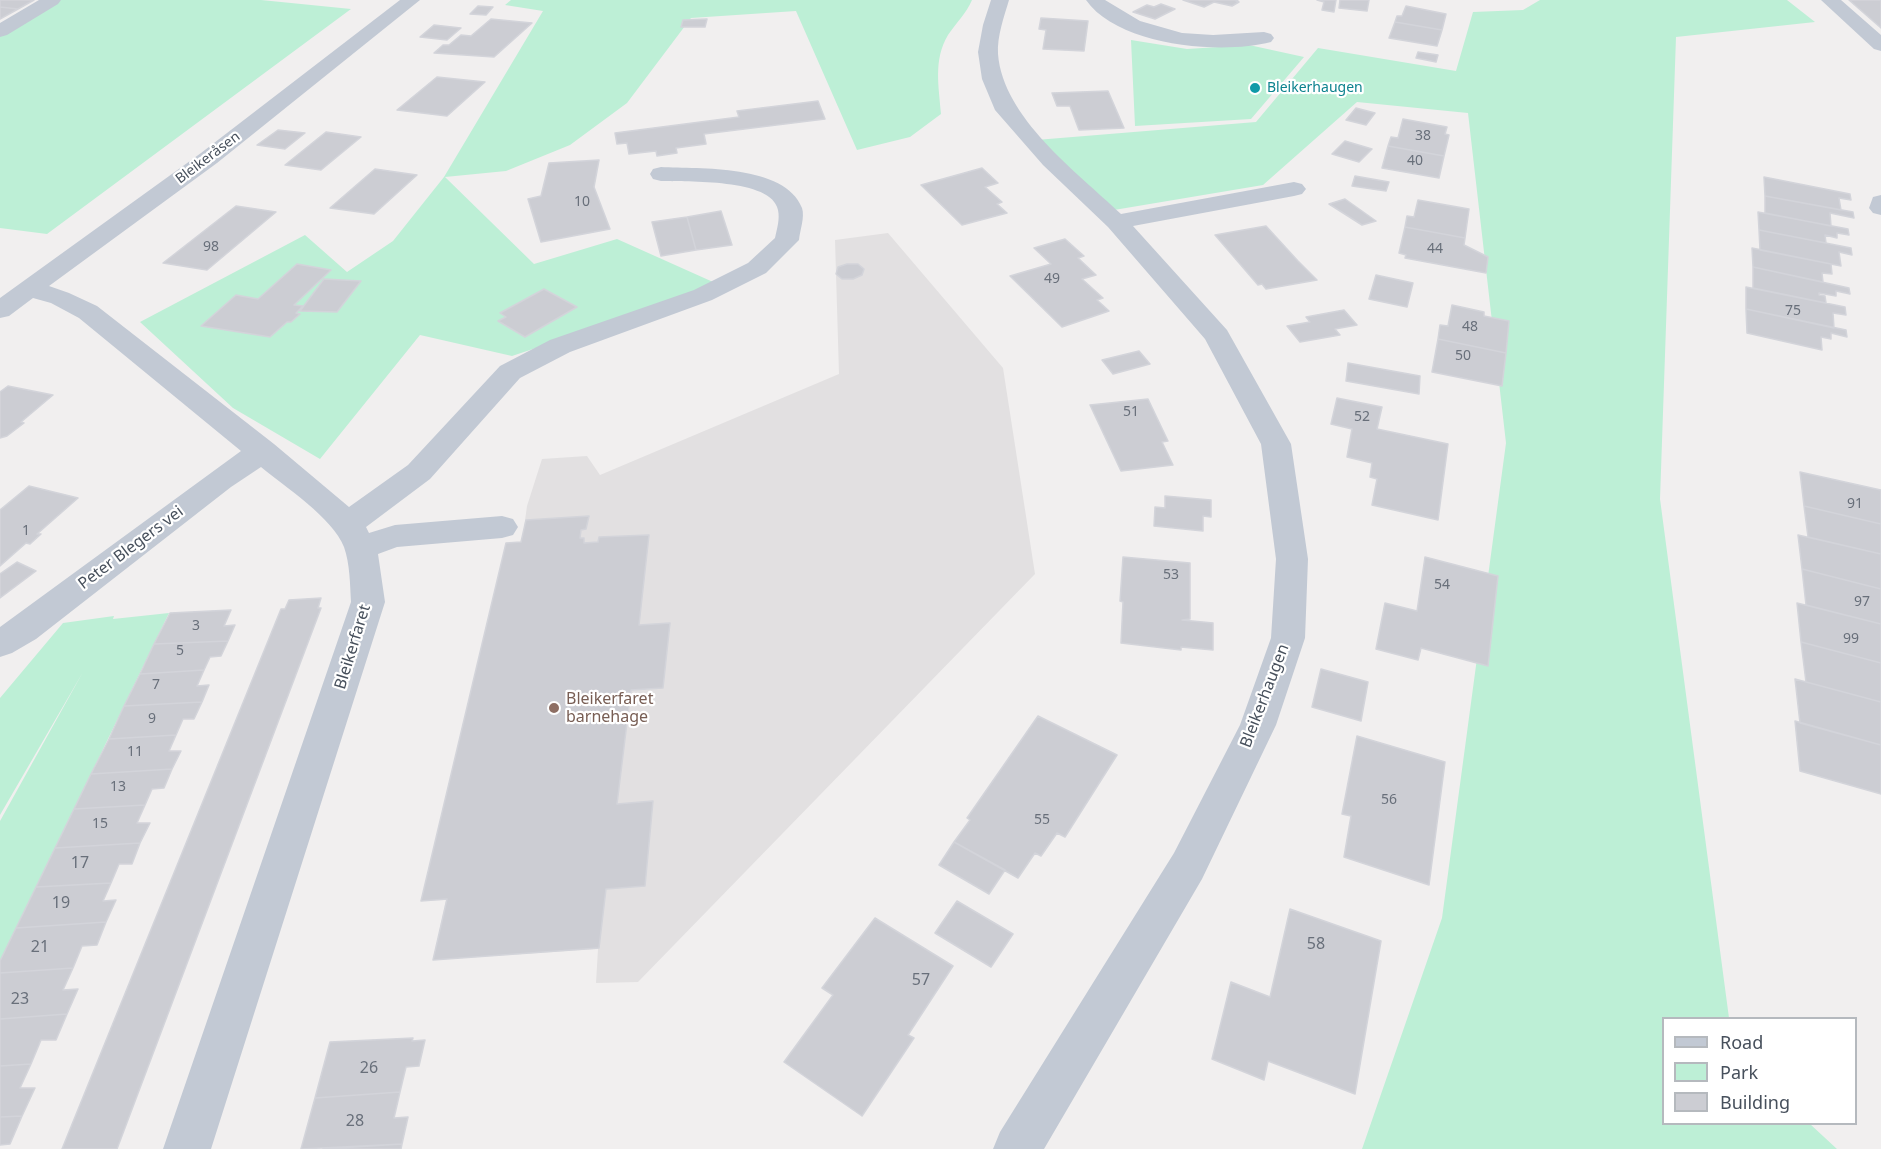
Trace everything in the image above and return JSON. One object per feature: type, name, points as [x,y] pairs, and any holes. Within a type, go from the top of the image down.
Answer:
[{"type":"street","points":[[0,31],[52,0]]},
{"type":"street","name":"Bleikeråsen","points":[[0,310],[209,158],[411,0]]},
{"type":"street","name":"Bleikerhaugen","points":[[1000,0],[988,52],[992,79],[1006,110],[1051,160],[1116,222],[1217,336],[1276,444],[1292,559],[1288,638],[1258,725],[1188,866],[1017,1149]]},
{"type":"street","points":[[1095,0],[1121,20],[1149,32],[1179,40],[1202,42],[1264,38]]},
{"type":"street","points":[[1830,0],[1881,45]]},
{"type":"street","points":[[355,535],[419,472],[510,372],[560,346],[703,295],[757,268],[787,240],[790,208],[781,195],[767,185],[738,179],[661,174]]},
{"type":"street","points":[[1116,222],[1294,189]]},
{"type":"street","points":[[1881,202],[1881,208]]},
{"type":"street","points":[[30,289],[60,298],[88,312],[263,451],[355,535],[395,536],[502,527]]},
{"type":"street","name":"Peter Blegers vei","points":[[0,644],[24,630],[220,480],[263,451]]},
{"type":"street","name":"Bleikerfaret","points":[[187,1149],[368,602],[355,535]]},
{"type":"shaded area","points":[[888,233],[1003,368],[1035,574],[638,982],[596,983],[598,949],[433,960],[446,900],[421,901],[506,543],[522,542],[527,506],[542,459],[587,456],[600,475],[839,374],[835,240]]},
{"type":"green space","points":[[57,0],[261,0],[351,9],[47,234],[0,228],[0,36]]},
{"type":"green space","points":[[511,0],[972,0],[948,35],[940,54],[938,84],[941,114],[910,137],[857,150],[796,11],[691,18],[627,103],[570,145],[506,171],[445,177],[534,264],[617,239],[722,286],[512,356],[420,335],[320,459],[233,408],[140,322],[305,235],[347,272],[393,241],[444,177],[543,11],[505,5]]},
{"type":"green space","points":[[1540,0],[1787,0],[1815,22],[1676,37],[1660,499],[1729,1017],[1662,1017],[1662,1125],[1811,1125],[1837,1149],[1362,1149],[1442,918],[1506,443],[1468,113],[1357,102],[1263,185],[1108,211],[1036,140],[1256,122],[1318,48],[1456,71],[1473,12],[1523,10]]},
{"type":"green space","points":[[1131,40],[1187,49],[1249,45],[1304,57],[1251,119],[1135,126]]},
{"type":"green space","points":[[169,613],[0,962],[0,821],[83,672],[0,815],[0,698],[63,623],[114,616],[113,619]]},
{"type":"building","points":[[0,0],[34,0],[18,9],[0,7]]},
{"type":"building","points":[[1183,0],[1238,0],[1236,1],[1239,2],[1232,6],[1214,2],[1204,7]]},
{"type":"building","points":[[1317,0],[1336,0],[1334,12],[1322,10],[1324,2]]},
{"type":"building","points":[[1340,0],[1369,0],[1367,11],[1339,8]]},
{"type":"building","points":[[1849,0],[1881,0],[1881,28]]},
{"type":"building","points":[[1161,4],[1175,9],[1155,19],[1133,12],[1147,5],[1154,7]]},
{"type":"building","points":[[478,6],[493,7],[486,15],[470,14]]},
{"type":"building","points":[[1406,6],[1446,14],[1442,30],[1395,22],[1397,16],[1402,16]]},
{"type":"building","points":[[0,7],[18,9],[0,19]]},
{"type":"building","points":[[1041,18],[1088,21],[1084,51],[1043,49],[1046,30],[1039,29]]},
{"type":"building","points":[[491,19],[532,23],[494,57],[434,53],[461,35],[471,36]]},
{"type":"building","points":[[707,19],[705,27],[681,27],[683,20]]},
{"type":"building","points":[[1395,22],[1442,30],[1437,46],[1389,38]]},
{"type":"building","points":[[434,25],[461,28],[447,40],[420,37]]},
{"type":"building","points":[[1418,52],[1438,55],[1436,62],[1416,58]]},
{"type":"building","points":[[437,77],[485,82],[447,116],[397,110]]},
{"type":"building","points":[[1108,91],[1124,128],[1079,130],[1070,106],[1057,106],[1052,93]]},
{"type":"building","points":[[818,101],[825,119],[704,134],[706,144],[676,148],[677,153],[657,156],[656,151],[629,154],[627,143],[617,144],[615,133],[739,117],[737,111]]},
{"type":"building","points":[[1356,108],[1375,113],[1366,125],[1346,120]]},
{"type":"building","points":[[1403,119],[1447,127],[1445,134],[1449,135],[1444,156],[1388,146],[1391,137],[1398,138]]},
{"type":"building","points":[[278,130],[305,133],[285,149],[257,145]]},
{"type":"building","points":[[326,132],[361,137],[321,170],[285,165]]},
{"type":"building","points":[[1345,141],[1372,149],[1359,162],[1332,154]]},
{"type":"building","points":[[1388,146],[1444,156],[1439,178],[1382,168]]},
{"type":"building","points":[[599,160],[594,187],[610,229],[541,242],[528,199],[541,196],[549,163]]},
{"type":"building","points":[[982,168],[998,183],[985,187],[1002,202],[997,204],[1007,213],[962,225],[921,185]]},
{"type":"building","points":[[375,169],[417,175],[374,214],[330,208]]},
{"type":"building","points":[[1355,176],[1389,182],[1386,191],[1352,186]]},
{"type":"building","points":[[1764,177],[1850,194],[1851,200],[1839,198],[1841,210],[1765,196]]},
{"type":"building","points":[[1765,196],[1853,212],[1854,218],[1830,213],[1831,226],[1765,213]]},
{"type":"building","points":[[1345,199],[1376,221],[1362,225],[1329,204]]},
{"type":"building","points":[[1418,200],[1469,209],[1465,238],[1405,227],[1407,216],[1414,217]]},
{"type":"building","points":[[236,206],[276,212],[207,270],[163,263]]},
{"type":"building","points":[[721,211],[732,245],[696,250],[687,217]]},
{"type":"building","points":[[1758,212],[1848,229],[1849,235],[1837,233],[1837,238],[1825,235],[1826,243],[1759,230]]},
{"type":"building","points":[[687,217],[696,250],[661,256],[652,222]]},
{"type":"building","points":[[1266,226],[1317,280],[1266,289],[1262,284],[1258,285],[1215,235]]},
{"type":"building","points":[[1405,227],[1465,238],[1464,245],[1488,257],[1486,273],[1405,258],[1406,255],[1399,253]]},
{"type":"building","points":[[1759,230],[1851,248],[1852,255],[1839,252],[1841,266],[1760,250]]},
{"type":"building","points":[[1065,239],[1084,256],[1078,258],[1096,275],[1082,279],[1103,298],[1097,300],[1109,311],[1062,327],[1010,276],[1051,264],[1034,248]]},
{"type":"building","points":[[1752,248],[1831,264],[1832,274],[1822,273],[1823,282],[1753,267]]},
{"type":"building","points":[[297,264],[331,270],[294,305],[303,306],[296,313],[300,314],[270,337],[201,326],[236,295],[258,299]]},
{"type":"building","points":[[858,264],[864,269],[862,275],[853,279],[842,279],[836,274],[838,267]]},
{"type":"building","points":[[1753,267],[1849,288],[1850,294],[1836,291],[1836,296],[1819,293],[1825,296],[1826,303],[1753,288]]},
{"type":"building","points":[[1376,275],[1413,283],[1407,307],[1369,299]]},
{"type":"building","points":[[324,279],[361,281],[337,312],[300,311]]},
{"type":"building","points":[[1746,287],[1845,307],[1846,315],[1833,313],[1834,328],[1746,309]]},
{"type":"building","points":[[544,289],[577,307],[525,337],[498,321],[506,317],[500,313]]},
{"type":"building","points":[[1452,305],[1484,312],[1484,316],[1509,321],[1506,353],[1438,339],[1440,325],[1448,326]]},
{"type":"building","points":[[1746,309],[1846,330],[1847,337],[1831,333],[1831,339],[1821,337],[1822,350],[1747,333]]},
{"type":"building","points":[[1344,310],[1357,325],[1335,329],[1340,335],[1300,342],[1287,326],[1310,322],[1306,317]]},
{"type":"building","points":[[1438,339],[1506,353],[1502,386],[1432,372]]},
{"type":"building","points":[[1139,351],[1150,364],[1113,374],[1102,360]]},
{"type":"building","points":[[1348,363],[1420,376],[1419,394],[1346,381]]},
{"type":"building","points":[[8,386],[53,395],[21,422],[24,423],[7,436],[0,438],[0,392]]},
{"type":"building","points":[[1337,398],[1382,407],[1377,429],[1448,444],[1438,520],[1372,505],[1377,479],[1370,477],[1372,463],[1347,457],[1352,429],[1331,424]]},
{"type":"building","points":[[1148,399],[1168,441],[1162,442],[1173,465],[1121,471],[1090,405]]},
{"type":"building","points":[[1800,472],[1881,490],[1881,524],[1804,506]]},
{"type":"building","points":[[29,486],[78,498],[37,534],[41,534],[30,544],[26,543],[0,566],[0,510]]},
{"type":"building","points":[[1165,496],[1211,500],[1211,517],[1203,516],[1203,531],[1154,526],[1155,507],[1165,508]]},
{"type":"building","points":[[1804,506],[1881,524],[1881,554],[1808,537]]},
{"type":"building","points":[[589,516],[586,529],[581,530],[580,538],[584,538],[584,543],[598,542],[599,537],[649,535],[639,625],[670,623],[663,688],[631,690],[617,804],[653,801],[645,886],[606,889],[599,948],[433,960],[447,899],[421,901],[506,543],[521,542],[526,520]]},
{"type":"building","points":[[1798,535],[1881,554],[1881,589],[1802,569]]},
{"type":"building","points":[[1123,557],[1190,563],[1190,619],[1182,620],[1213,623],[1213,650],[1181,647],[1181,650],[1121,643],[1123,602],[1120,601]]},
{"type":"building","points":[[1425,557],[1498,576],[1488,666],[1421,648],[1418,660],[1376,649],[1385,603],[1417,611]]},
{"type":"building","points":[[17,562],[36,571],[0,598],[0,574]]},
{"type":"building","points":[[1802,569],[1881,589],[1881,624],[1806,605]]},
{"type":"building","points":[[321,598],[318,608],[321,608],[117,1149],[62,1149],[281,609],[285,609],[289,600]]},
{"type":"building","points":[[1797,603],[1881,624],[1881,663],[1801,642]]},
{"type":"building","points":[[231,610],[224,626],[235,625],[228,641],[154,644],[170,613]]},
{"type":"building","points":[[228,641],[221,656],[210,657],[204,670],[140,674],[154,644]]},
{"type":"building","points":[[1801,642],[1881,663],[1881,702],[1806,682]]},
{"type":"building","points":[[1321,669],[1368,682],[1361,721],[1312,707]]},
{"type":"building","points":[[204,670],[197,686],[209,685],[202,702],[124,706],[140,674]]},
{"type":"building","points":[[1795,679],[1881,702],[1881,745],[1800,723]]},
{"type":"building","points":[[202,702],[194,719],[183,719],[176,735],[109,739],[124,706]]},
{"type":"building","points":[[1038,716],[1117,755],[1065,837],[1057,833],[1041,856],[1035,853],[1018,878],[954,842],[970,820],[967,818]]},
{"type":"building","points":[[1795,721],[1881,745],[1881,794],[1800,771]]},
{"type":"building","points":[[176,735],[169,751],[181,751],[172,769],[91,774],[109,739]]},
{"type":"building","points":[[1357,736],[1445,762],[1429,885],[1344,857],[1351,816],[1342,814]]},
{"type":"building","points":[[172,769],[164,788],[152,789],[145,805],[74,809],[91,774]]},
{"type":"building","points":[[145,805],[137,823],[150,823],[140,843],[55,848],[74,809]]},
{"type":"building","points":[[954,842],[1005,870],[989,894],[939,865]]},
{"type":"building","points":[[140,843],[132,864],[119,864],[111,883],[36,887],[55,848]]},
{"type":"building","points":[[111,883],[103,901],[116,900],[106,922],[16,928],[36,887]]},
{"type":"building","points":[[957,901],[1013,934],[991,967],[935,933]]},
{"type":"building","points":[[1290,909],[1381,941],[1355,1094],[1268,1061],[1264,1080],[1212,1059],[1231,982],[1270,997]]},
{"type":"building","points":[[875,918],[953,966],[908,1035],[914,1038],[862,1116],[784,1062],[833,995],[822,988]]},
{"type":"building","points":[[106,922],[97,945],[82,946],[73,968],[0,973],[0,961],[16,928]]},
{"type":"building","points":[[73,968],[63,990],[78,989],[67,1014],[0,1019],[0,973]]},
{"type":"building","points":[[67,1014],[56,1040],[41,1040],[31,1064],[0,1066],[0,1019]]},
{"type":"building","points":[[413,1038],[412,1041],[425,1040],[419,1066],[406,1067],[400,1092],[315,1098],[330,1042]]},
{"type":"building","points":[[31,1064],[20,1088],[35,1088],[22,1116],[0,1117],[0,1066]]},
{"type":"building","points":[[400,1092],[394,1118],[408,1117],[402,1144],[301,1149],[315,1098]]},
{"type":"building","points":[[22,1116],[10,1144],[0,1145],[0,1117]]},
{"type":"building","points":[[402,1144],[401,1149],[323,1149]]},
{"type":"place","name":"Bleikerhaugen","points":[[1255,88]]},
{"type":"place","name":"Bleikerfaret barnehage","points":[[554,708]]}]
